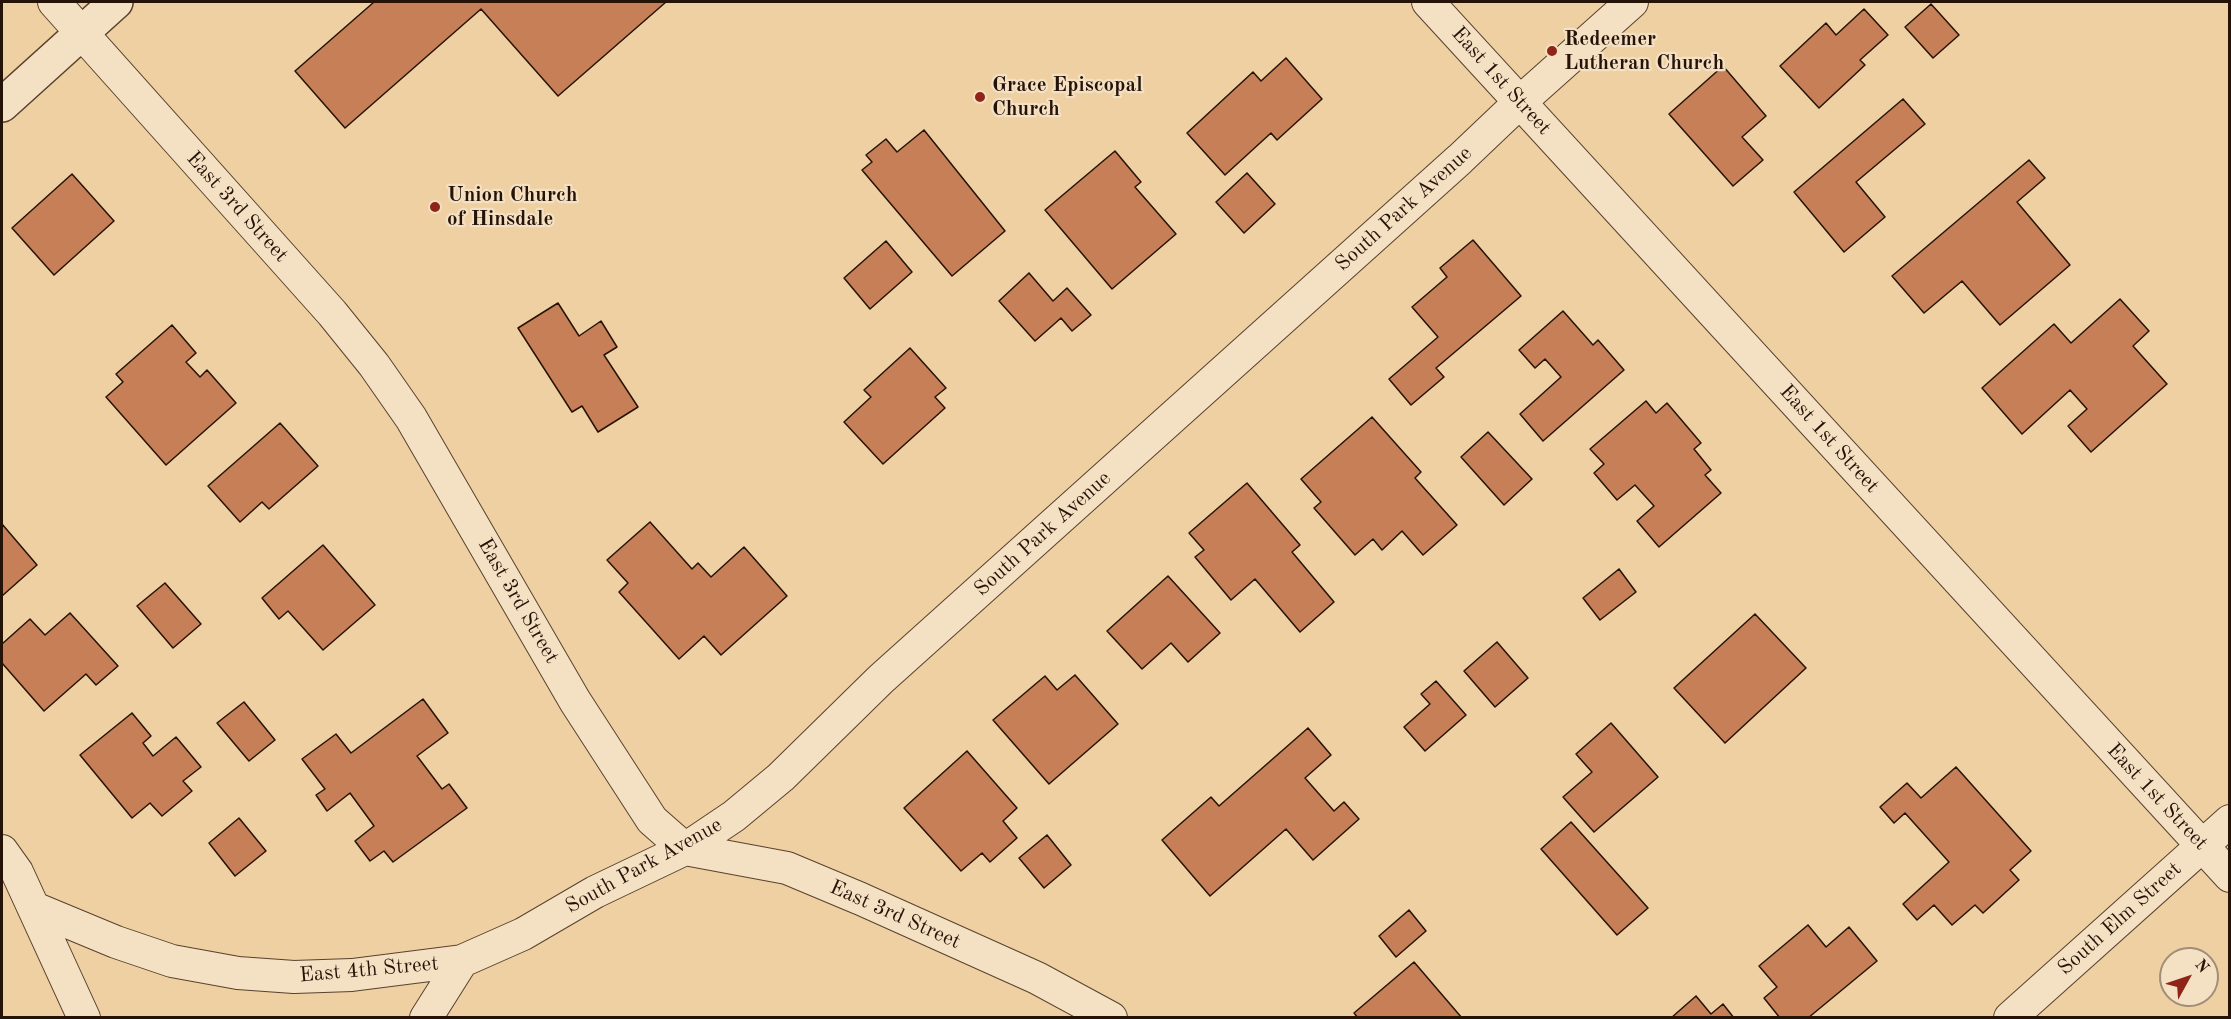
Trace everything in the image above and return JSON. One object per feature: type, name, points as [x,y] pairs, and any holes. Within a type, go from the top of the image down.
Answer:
[{"type":"street","name":"East 3rd Street","points":[[54,2],[332,313],[374,365],[422,436],[575,701],[652,820],[685,849],[787,868],[1037,978],[1111,1017]]},
{"type":"street","points":[[2,105],[116,2]]},
{"type":"street","name":"East 1st Street","points":[[1428,2],[2229,876]]},
{"type":"street","name":"South Park Avenue","points":[[462,961],[523,934],[595,892],[685,849],[735,816],[781,777],[881,679],[1632,2]]},
{"type":"street","name":"South Elm Street","points":[[2010,1017],[2229,821]]},
{"type":"street","points":[[2,851],[17,872],[84,1017]]},
{"type":"street","name":"East 4th Street","points":[[34,908],[116,942],[172,961],[238,973],[294,977],[352,975],[462,961]]},
{"type":"street","points":[[426,1017],[462,961]]},
{"type":"building","points":[[374,2],[666,2],[558,96],[481,9],[345,128],[295,71]]},
{"type":"building","points":[[1931,4],[1959,35],[1933,58],[1905,27]]},
{"type":"building","points":[[1864,9],[1888,35],[1860,60],[1865,65],[1819,108],[1780,66],[1826,23],[1836,35]]},
{"type":"building","points":[[1286,58],[1322,99],[1277,140],[1271,133],[1225,175],[1187,133],[1253,72],[1261,81]]},
{"type":"building","points":[[1723,66],[1766,116],[1742,137],[1763,160],[1733,186],[1669,114]]},
{"type":"building","points":[[1903,99],[1925,124],[1856,182],[1885,217],[1844,252],[1794,192]]},
{"type":"building","points":[[924,130],[1005,231],[952,276],[862,170],[872,162],[866,155],[886,139],[897,152]]},
{"type":"building","points":[[1115,151],[1141,182],[1135,187],[1176,234],[1112,289],[1045,210]]},
{"type":"building","points":[[2029,160],[2045,178],[2017,202],[2070,265],[2000,325],[1962,281],[1924,313],[1892,276]]},
{"type":"building","points":[[1247,173],[1275,204],[1244,233],[1216,202]]},
{"type":"building","points":[[72,174],[114,221],[54,275],[12,228]]},
{"type":"building","points":[[1473,240],[1521,296],[1436,368],[1444,377],[1411,405],[1389,379],[1438,337],[1412,307],[1447,277],[1440,268]]},
{"type":"building","points":[[886,241],[912,272],[870,309],[844,278]]},
{"type":"building","points":[[1029,273],[1053,301],[1067,288],[1091,315],[1072,331],[1061,318],[1035,341],[999,301]]},
{"type":"building","points":[[2120,299],[2149,331],[2133,346],[2167,384],[2091,452],[2068,426],[2087,409],[2070,390],[2022,434],[1982,388],[2054,324],[2071,343]]},
{"type":"building","points":[[558,303],[579,336],[601,321],[617,347],[604,355],[638,407],[598,432],[582,406],[572,412],[518,328]]},
{"type":"building","points":[[1563,311],[1593,345],[1598,340],[1624,370],[1543,441],[1520,414],[1561,377],[1545,359],[1535,368],[1519,350]]},
{"type":"building","points":[[172,325],[196,353],[186,362],[200,377],[207,370],[236,403],[166,465],[106,397],[123,382],[116,374]]},
{"type":"building","points":[[910,348],[946,388],[935,397],[945,408],[883,464],[844,422],[871,397],[864,390]]},
{"type":"building","points":[[1646,401],[1656,413],[1667,403],[1701,443],[1694,449],[1711,470],[1705,475],[1721,493],[1659,547],[1637,521],[1654,506],[1635,485],[1617,500],[1594,473],[1604,464],[1590,449]]},
{"type":"building","points":[[1372,417],[1421,472],[1415,478],[1457,525],[1423,555],[1402,531],[1382,550],[1373,539],[1355,555],[1314,508],[1321,502],[1301,479]]},
{"type":"building","points":[[280,423],[318,466],[269,509],[262,502],[240,522],[208,486]]},
{"type":"building","points":[[1488,432],[1532,479],[1504,505],[1461,457]]},
{"type":"building","points":[[1247,483],[1300,545],[1292,552],[1334,602],[1300,632],[1255,579],[1231,600],[1195,557],[1204,550],[1189,533]]},
{"type":"building","points":[[650,522],[692,569],[698,563],[711,577],[744,547],[787,596],[721,655],[704,636],[679,659],[619,592],[628,583],[607,560]]},
{"type":"building","points":[[2,524],[37,565],[2,596]]},
{"type":"building","points":[[323,545],[375,605],[323,650],[288,611],[279,619],[262,598]]},
{"type":"building","points":[[1619,569],[1636,592],[1600,620],[1583,598]]},
{"type":"building","points":[[1168,576],[1220,633],[1188,662],[1171,643],[1142,669],[1107,631]]},
{"type":"building","points":[[165,583],[201,624],[173,648],[137,606]]},
{"type":"building","points":[[70,613],[118,666],[96,685],[86,674],[44,711],[2,663],[2,644],[30,619],[45,635]]},
{"type":"building","points":[[1755,614],[1806,668],[1725,743],[1674,688]]},
{"type":"building","points":[[1497,642],[1528,678],[1495,707],[1464,671]]},
{"type":"building","points":[[1075,675],[1118,724],[1049,784],[993,720],[1045,676],[1057,690]]},
{"type":"building","points":[[1436,681],[1466,715],[1425,751],[1404,727],[1430,704],[1421,694]]},
{"type":"building","points":[[423,699],[448,733],[417,756],[442,789],[449,784],[467,808],[393,862],[384,851],[370,861],[355,841],[374,826],[350,793],[327,811],[316,795],[325,789],[302,759],[336,734],[351,753]]},
{"type":"building","points":[[244,702],[275,740],[249,761],[217,723]]},
{"type":"building","points":[[132,713],[151,736],[143,743],[153,756],[176,737],[201,767],[183,781],[192,791],[162,816],[150,803],[132,818],[80,755]]},
{"type":"building","points":[[1611,723],[1658,777],[1594,832],[1563,797],[1592,772],[1576,754]]},
{"type":"building","points":[[1308,728],[1331,755],[1305,778],[1334,811],[1344,802],[1359,819],[1313,860],[1286,829],[1210,896],[1162,840],[1211,797],[1219,806]]},
{"type":"building","points":[[967,751],[1017,808],[1003,821],[1017,838],[990,862],[982,853],[961,871],[904,808]]},
{"type":"building","points":[[1956,767],[2031,851],[2010,870],[2019,880],[1983,913],[1975,905],[1952,925],[1934,905],[1917,920],[1903,904],[1949,862],[1905,813],[1894,823],[1880,807],[1907,783],[1921,798]]},
{"type":"building","points":[[239,818],[266,851],[235,876],[209,843]]},
{"type":"building","points":[[1571,822],[1648,908],[1617,935],[1541,849]]},
{"type":"building","points":[[1047,835],[1071,865],[1044,888],[1019,858]]},
{"type":"building","points":[[1409,910],[1426,931],[1396,957],[1379,936]]},
{"type":"building","points":[[1808,925],[1826,947],[1849,927],[1877,961],[1808,1018],[1780,1018],[1764,998],[1777,987],[1759,966]]},
{"type":"building","points":[[1414,962],[1462,1018],[1358,1018],[1354,1013]]},
{"type":"building","points":[[1696,996],[1711,1014],[1723,1004],[1734,1018],[1671,1018]]},
{"type":"place","name":"Redeemer Lutheran Church","points":[[1552,51]]},
{"type":"place","name":"Grace Episcopal Church","points":[[980,97]]},
{"type":"place","name":"Union Church of Hinsdale","points":[[435,207]]}]
